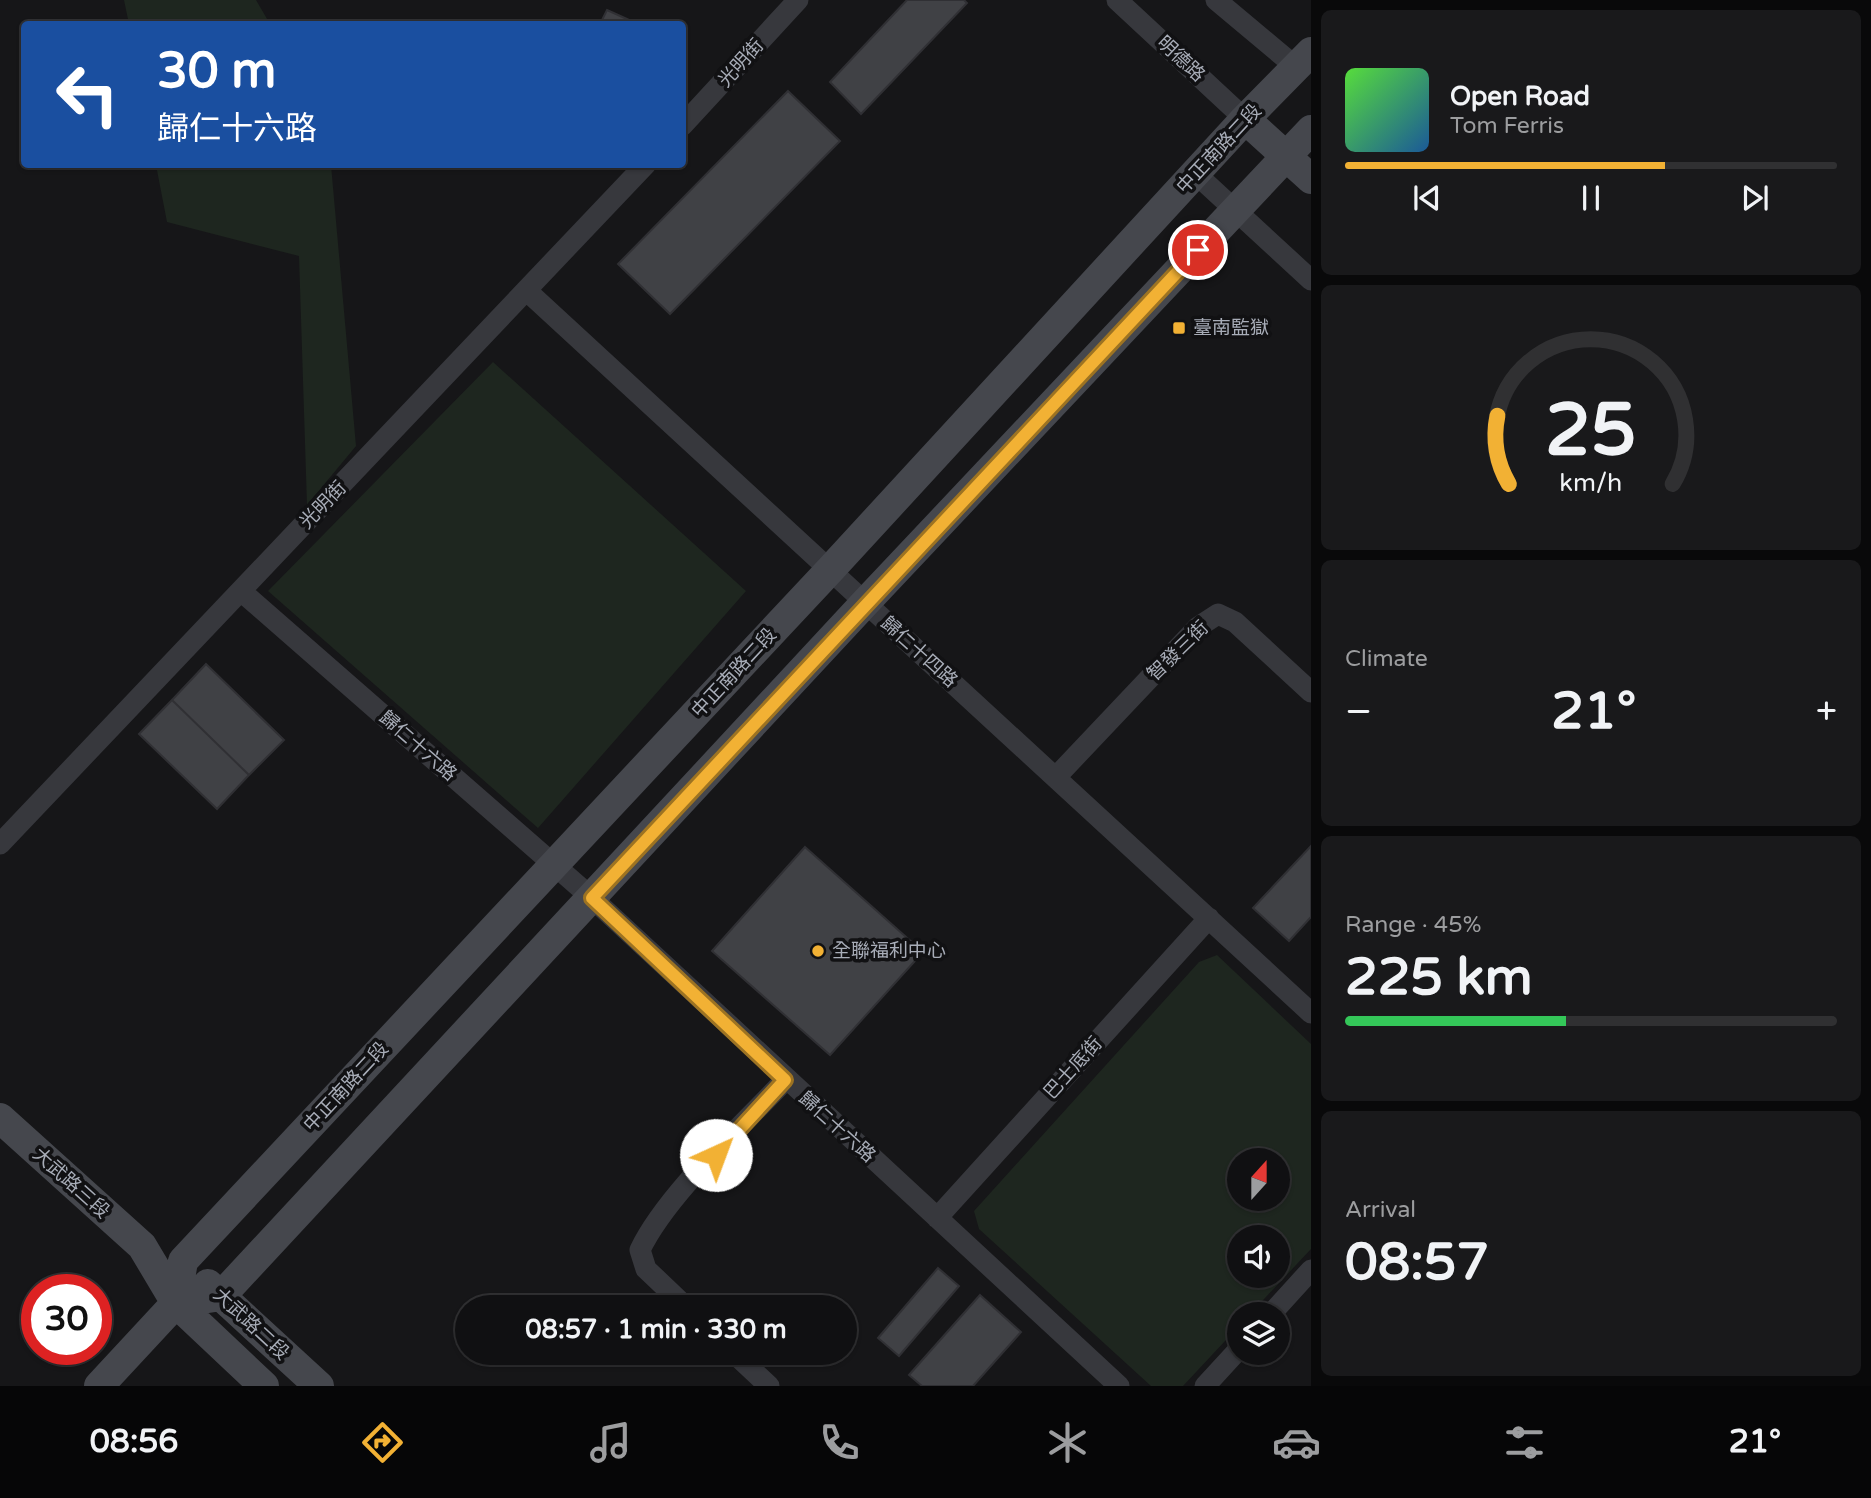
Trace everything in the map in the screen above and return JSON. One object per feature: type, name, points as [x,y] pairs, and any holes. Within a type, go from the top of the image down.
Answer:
[{"type":"street","name":"光明街","points":[[686,122],[798,0]]},
{"type":"street","name":"明德路","points":[[1116,0],[1245,119]]},
{"type":"street","points":[[1216,0],[1306,67]]},
{"type":"street","name":"中正南路二段","points":[[183,1261],[829,571],[1245,119],[1306,67]]},
{"type":"street","points":[[1245,119],[1311,179]]},
{"type":"street","points":[[176,1303],[221,1296],[864,604],[1311,130]]},
{"type":"street","name":"光明街","points":[[0,844],[642,168]]},
{"type":"street","points":[[1196,174],[1311,280]]},
{"type":"street","name":"歸仁十四路","points":[[527,291],[1311,1013]]},
{"type":"street","name":"歸仁十六路","points":[[241,591],[592,898],[785,1080],[1119,1386]]},
{"type":"street","name":"智發三街","points":[[1056,777],[1198,627],[1218,614],[1235,622],[1311,692]]},
{"type":"street","name":"巴士底街","points":[[937,1218],[1209,918]]},
{"type":"street","points":[[673,1295],[646,1269],[640,1250],[650,1229],[785,1080]]},
{"type":"street","name":"大武路三段","points":[[0,1118],[142,1246],[176,1303]]},
{"type":"street","name":"大武路三段","points":[[142,1246],[183,1261]]},
{"type":"street","points":[[99,1386],[176,1303],[183,1261]]},
{"type":"street","name":"大武路二段","points":[[183,1261],[319,1386]]},
{"type":"street","points":[[1282,1302],[1311,1270]]},
{"type":"street","name":"大武路二段","points":[[176,1303],[264,1386]]},
{"type":"street","points":[[1205,1386],[1227,1362]]},
{"type":"street","points":[[747,1365],[769,1386]]},
{"type":"shaded area","points":[[124,0],[256,0],[268,21],[128,21]]},
{"type":"shaded area","points":[[157,168],[331,168],[356,446],[307,505],[299,256],[167,222]]},
{"type":"shaded area","points":[[493,362],[746,591],[538,828],[268,591]]},
{"type":"shaded area","points":[[1217,955],[1311,1044],[1311,1249],[1290,1271],[1290,1225],[1227,1225],[1227,1288],[1274,1288],[1261,1302],[1227,1302],[1227,1339],[1183,1386],[1151,1386],[979,1229],[974,1211],[1199,962]]},
{"type":"building","points":[[907,0],[964,0],[967,3],[861,114],[830,82]]},
{"type":"building","points":[[607,10],[631,21],[602,21]]},
{"type":"building","points":[[788,91],[840,141],[670,314],[618,264]]},
{"type":"building","points":[[206,664],[284,740],[249,775],[172,700]]},
{"type":"building","points":[[172,700],[249,775],[217,809],[139,734]]},
{"type":"building","points":[[1311,846],[1311,917],[1289,941],[1253,908]]},
{"type":"building","name":"全聯福利中心","points":[[805,847],[923,952],[830,1055],[712,951]]},
{"type":"building","points":[[938,1268],[959,1286],[899,1356],[878,1338]]},
{"type":"building","points":[[980,1295],[1021,1332],[973,1386],[922,1386],[909,1375]]},
{"type":"place","name":"臺南監獄","points":[[1179,328]]},
{"type":"place","name":"全聯福利中心","points":[[818,951]]},
{"type":"route","points":[[716,1155],[785,1080],[592,898],[864,604],[1198,250]]}]
